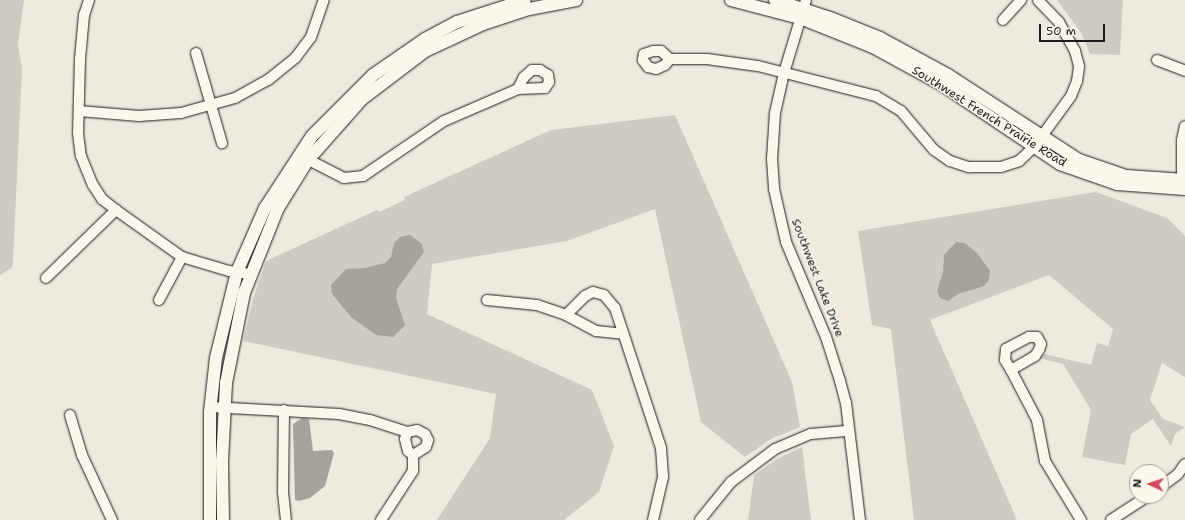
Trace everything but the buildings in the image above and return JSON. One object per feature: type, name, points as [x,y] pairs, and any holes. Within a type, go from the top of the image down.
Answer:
[{"type":"street","points":[[89,0],[82,30],[79,111],[80,148],[89,178],[102,199],[182,257],[237,272],[250,274]]},
{"type":"street","points":[[79,111],[150,116],[181,113],[212,106],[252,90],[296,57],[311,37],[324,0]]},
{"type":"street","points":[[223,520],[222,462],[224,407],[229,357],[250,274],[278,208],[317,130],[354,92],[409,49],[457,22],[525,0]]},
{"type":"street","points":[[210,520],[211,407],[216,358],[237,272],[265,208],[303,158],[362,99],[425,51],[483,24],[530,9],[576,0]]},
{"type":"street","name":"Southwest French Prairie Road","points":[[731,0],[803,9]]},
{"type":"street","name":"Southwest French Prairie Road","points":[[775,0],[803,9],[941,84],[1037,142],[1060,164],[1093,177],[1139,188],[1183,185]]},
{"type":"street","points":[[1003,20],[1021,0]]},
{"type":"street","points":[[670,59],[728,61],[784,73],[885,100],[914,123],[934,150],[959,165],[980,168],[1011,165],[1037,142],[1075,88],[1079,66],[1075,51],[1068,36],[1038,0]]},
{"type":"street","name":"Southwest Lake Drive","points":[[803,9],[784,73],[773,128],[772,158],[776,204],[786,242],[834,359],[846,403],[860,520]]},
{"type":"street","points":[[196,53],[222,143]]},
{"type":"street","points":[[1157,60],[1185,71]]},
{"type":"street","points":[[303,158],[344,178],[363,176],[438,124],[518,89]]},
{"type":"street","points":[[1183,185],[1182,140],[1185,126]]},
{"type":"street","points":[[46,278],[116,210]]},
{"type":"street","points":[[159,300],[182,257]]},
{"type":"street","points":[[566,315],[585,296],[594,292],[604,294],[615,308],[662,455],[661,492],[653,520]]},
{"type":"street","points":[[486,300],[536,305],[566,315],[596,331],[623,334]]},
{"type":"street","points":[[1011,370],[1037,420],[1045,461],[1081,520]]},
{"type":"street","points":[[211,407],[284,410],[354,416],[407,432],[417,430],[425,434],[428,440],[426,446],[413,455]]},
{"type":"street","points":[[284,410],[283,484],[286,520]]},
{"type":"street","points":[[70,415],[82,455],[112,520]]},
{"type":"street","points":[[700,520],[731,482],[775,449],[811,434],[849,431]]},
{"type":"street","points":[[381,520],[413,471],[413,455],[406,447],[405,440],[407,432]]},
{"type":"street","points":[[1169,481],[1178,474],[1185,464]]},
{"type":"street","points":[[1111,520],[1136,504]]},
{"type":"shaded area","points":[[0,0],[24,0],[18,44],[22,69],[13,261],[12,268],[0,275]]},
{"type":"shaded area","points":[[1057,0],[1123,0],[1120,55],[1090,54],[1082,34]]},
{"type":"shaded area","points":[[675,115],[792,382],[800,427],[771,439],[745,457],[701,422],[655,209],[567,241],[432,264],[427,314],[592,390],[614,446],[599,492],[564,520],[437,520],[490,438],[496,394],[243,341],[253,299],[266,261],[377,210],[379,212],[405,200],[404,197],[551,130]]},
{"type":"shaded area","points":[[1096,192],[1167,218],[1185,236],[1185,377],[1162,363],[1150,400],[1163,419],[1185,427],[1175,434],[1171,446],[1153,419],[1131,434],[1125,465],[1082,457],[1091,410],[1063,364],[1039,358],[1045,354],[1091,365],[1097,343],[1108,346],[1113,329],[1049,275],[930,320],[1017,520],[914,520],[891,329],[872,325],[858,231]]},
{"type":"shaded area","points":[[410,235],[422,244],[424,252],[397,289],[396,298],[405,325],[393,337],[376,335],[351,317],[332,294],[331,285],[346,269],[365,268],[385,263],[391,257],[394,243],[400,237]]},
{"type":"shaded area","points":[[956,242],[965,243],[977,253],[990,271],[989,280],[984,286],[958,294],[948,301],[940,298],[937,291],[943,272],[944,255]]},
{"type":"shaded area","points":[[302,418],[309,419],[313,451],[332,450],[334,453],[325,486],[310,498],[299,501],[295,500],[293,424]]},
{"type":"shaded area","points":[[802,447],[811,520],[748,520],[754,475],[777,459]]}]
